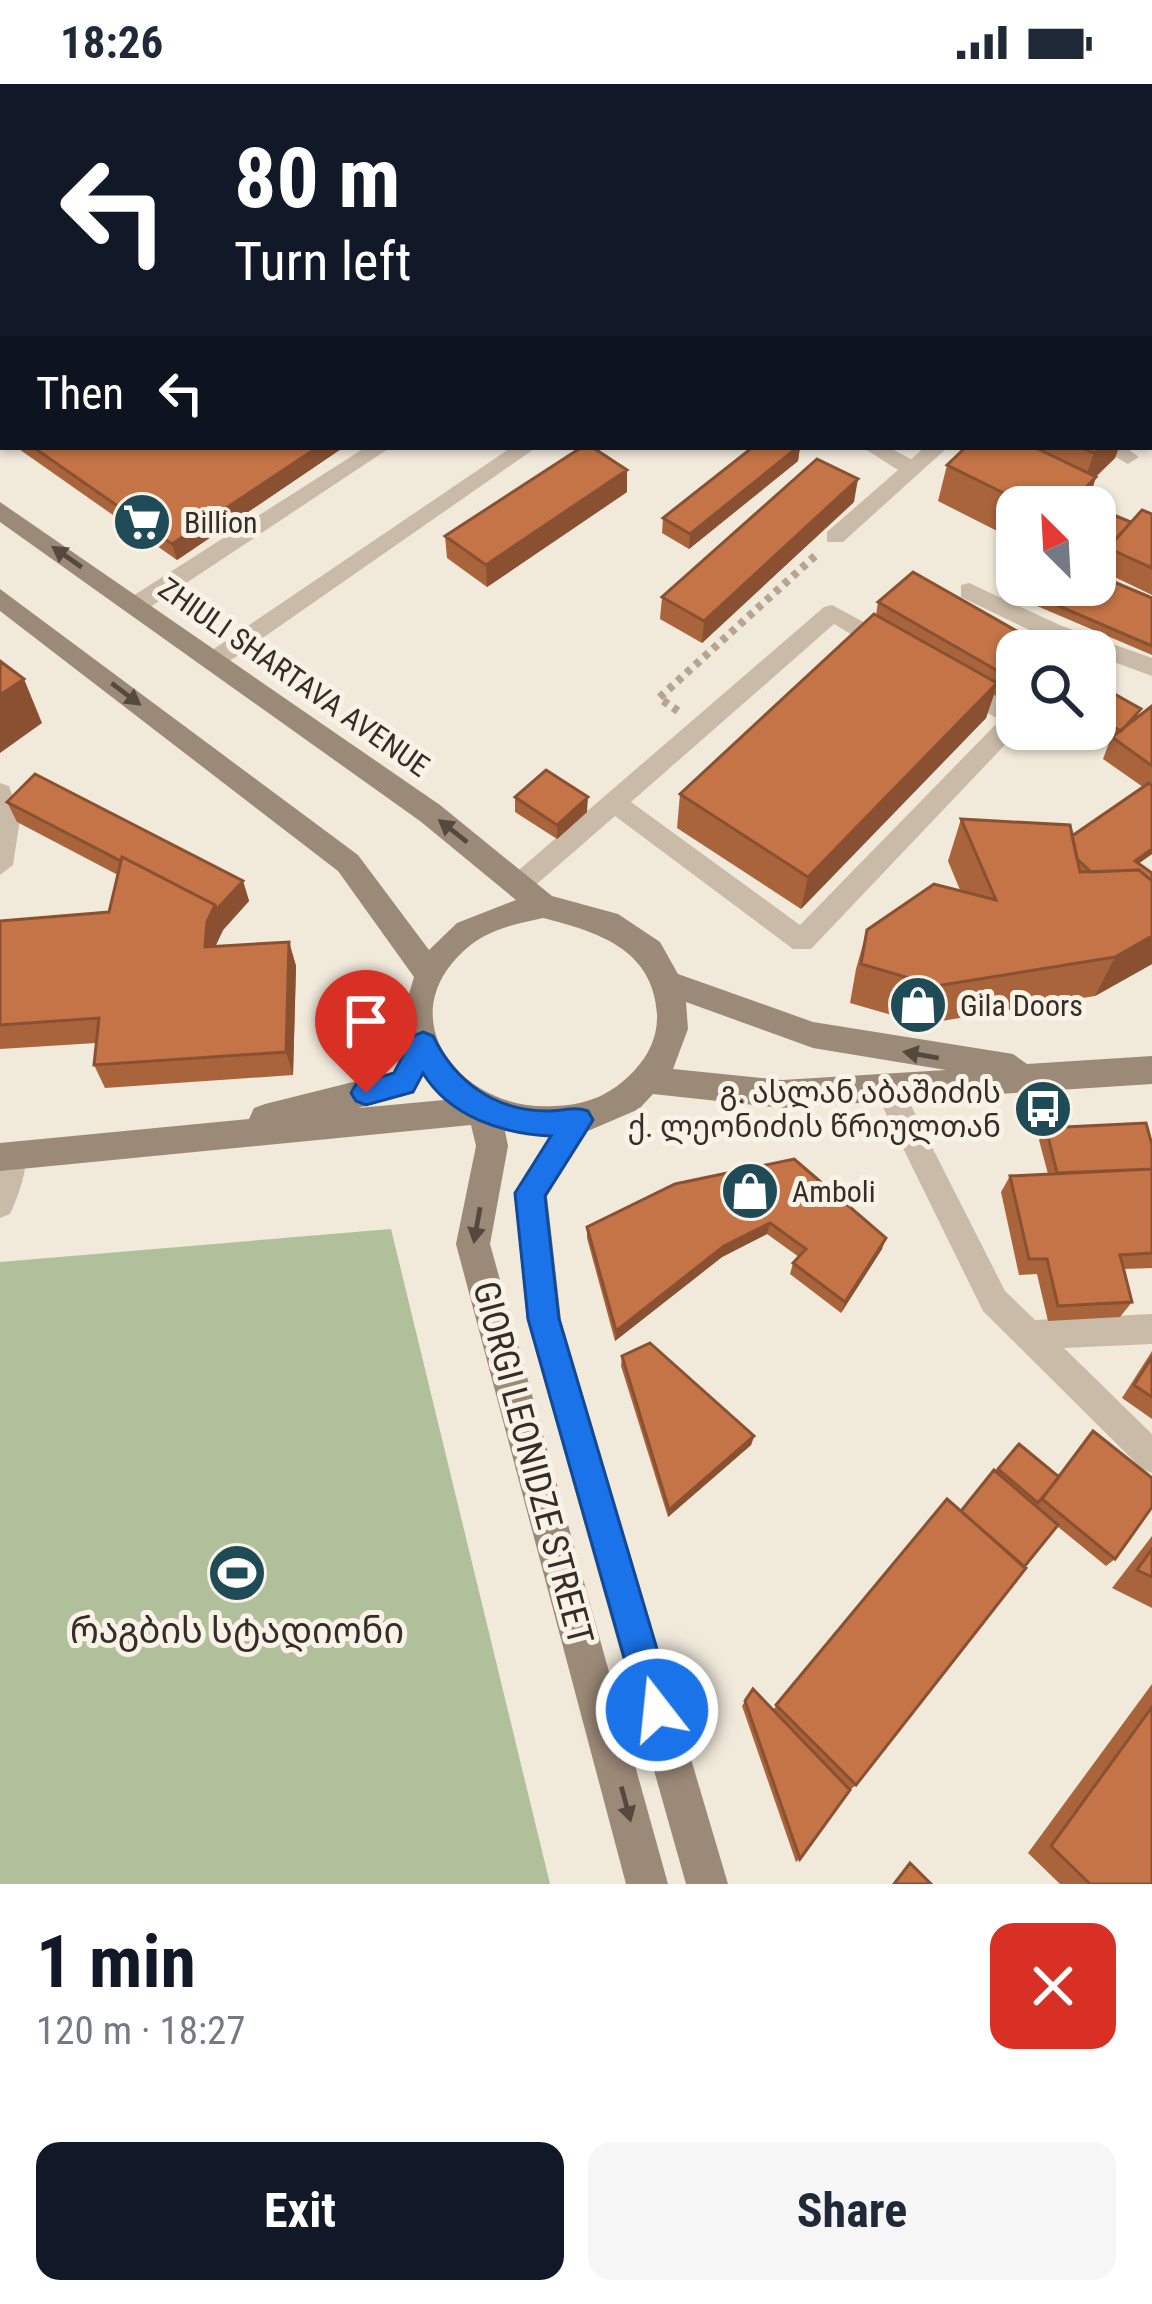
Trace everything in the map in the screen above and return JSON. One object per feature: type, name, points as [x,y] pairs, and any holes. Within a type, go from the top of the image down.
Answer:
[{"type":"main road","name":"ZHIULI SHARTAVA AVENUE","points":[[0,510],[430,813],[543,906]]},
{"type":"main road","points":[[0,598],[348,863],[429,974]]},
{"type":"main road","points":[[543,906],[584,910],[622,926],[652,952],[670,984],[676,1017],[668,1049],[649,1080],[618,1105],[578,1120],[546,1124],[484,1110],[456,1093],[435,1070],[423,1044],[419,1008],[429,974],[456,939],[496,916],[543,906]]},
{"type":"main road","points":[[670,984],[813,1035],[932,1057],[1078,1075]]},
{"type":"main road","points":[[154,1145],[403,1083],[423,1044]]},
{"type":"main road","points":[[649,1080],[782,1094],[1152,1070]]},
{"type":"main road","points":[[7,1156],[484,1110]]},
{"type":"main road","name":"GIORGI LEONIDZE STREET","points":[[484,1110],[492,1146],[473,1244],[647,1884]]},
{"type":"main road","name":"GIORGI LEONIDZE STREET","points":[[578,1120],[530,1193],[544,1319],[707,1884]]},
{"type":"lane","points":[[136,605],[376,450]]},
{"type":"lane","points":[[213,662],[523,450]]},
{"type":"lane","points":[[878,450],[913,469]]},
{"type":"lane","points":[[835,538],[935,450]]},
{"type":"lane","points":[[969,591],[1054,632],[1152,668]]},
{"type":"lane","points":[[520,884],[614,802],[832,614],[1016,718],[802,941],[614,802]]},
{"type":"lane","points":[[0,794],[6,800],[9,826],[0,865]]},
{"type":"lane","points":[[888,1090],[994,1300],[1152,1457]]},
{"type":"lane","points":[[0,1204],[7,1156]]},
{"type":"lane","points":[[1030,1336],[1152,1329]]},
{"type":"path","points":[[701,727],[658,698],[835,538]]},
{"type":"green space","name":"რაგბის სტადიონი","points":[[391,1229],[550,1884],[0,1884],[0,1262]]},
{"type":"building","points":[[37,450],[313,450],[172,544]]},
{"type":"building","points":[[577,450],[597,450],[627,470],[486,565],[445,536]]},
{"type":"building","points":[[749,450],[794,450],[690,534],[663,518]]},
{"type":"building","points":[[963,450],[1040,450],[1096,477],[1087,486],[996,489],[947,465]]},
{"type":"building","points":[[817,459],[858,479],[704,621],[662,597]]},
{"type":"building","points":[[1142,510],[1152,514],[1152,568],[1116,552],[1116,539]]},
{"type":"building","points":[[1116,516],[1131,522],[1116,539]]},
{"type":"building","points":[[913,572],[1015,630],[996,630],[996,670],[878,602]]},
{"type":"building","points":[[1116,583],[1152,598],[1152,646],[1059,606],[1116,606]]},
{"type":"building","points":[[874,614],[996,682],[808,877],[680,794]]},
{"type":"building","points":[[0,661],[24,679],[0,695]]},
{"type":"building","points":[[1116,695],[1141,709],[1121,731],[1116,728]]},
{"type":"building","points":[[1152,706],[1152,766],[1116,740],[1116,734]]},
{"type":"building","points":[[546,770],[588,797],[557,825],[515,797]]},
{"type":"building","points":[[35,774],[243,881],[216,910],[215,905],[7,802]]},
{"type":"building","points":[[1149,783],[1152,849],[1135,861],[1152,873],[1152,881],[1139,870],[1091,872],[1077,859],[1072,836]]},
{"type":"building","points":[[961,819],[1070,825],[1080,872],[1139,870],[1152,881],[1152,936],[1115,957],[936,986],[861,964],[867,930],[934,884],[996,900]]},
{"type":"building","points":[[122,857],[215,905],[207,922],[205,947],[289,942],[286,1052],[94,1065],[99,1018],[0,1025],[0,921],[109,912]]},
{"type":"building","points":[[1146,1123],[1152,1169],[1057,1173],[1046,1128]]},
{"type":"building","points":[[794,1159],[886,1238],[845,1302],[793,1263],[806,1249],[770,1223],[724,1246],[616,1331],[587,1227],[675,1184]]},
{"type":"building","points":[[1152,1169],[1152,1253],[1120,1255],[1132,1302],[1058,1306],[1047,1259],[1029,1259],[1010,1176]]},
{"type":"building","points":[[650,1343],[754,1436],[669,1510],[622,1356]]},
{"type":"building","points":[[1152,1357],[1152,1397],[1134,1385]]},
{"type":"building","points":[[1093,1431],[1152,1478],[1152,1507],[1115,1559],[1042,1499]]},
{"type":"building","points":[[1019,1444],[1059,1477],[1038,1503],[998,1469]]},
{"type":"building","points":[[994,1470],[1058,1525],[1024,1567],[961,1511]]},
{"type":"building","points":[[947,1499],[1026,1568],[856,1785],[776,1705]]},
{"type":"building","points":[[1152,1549],[1152,1577],[1137,1570]]},
{"type":"building","points":[[753,1689],[850,1790],[800,1859],[745,1701]]},
{"type":"building","points":[[1152,1707],[1152,1884],[1090,1884],[1051,1846]]},
{"type":"building","points":[[910,1863],[931,1884],[894,1884]]},
{"type":"place","name":"Billion","points":[[142,522]]},
{"type":"place","name":"Gila Doors","points":[[918,1005]]},
{"type":"place","name":"გ. ასლან აბაშიძის ქ. ლეონიძის წრიულთან","points":[[1043,1109]]},
{"type":"place","name":"Amboli","points":[[750,1191]]},
{"type":"place","name":"რაგბის სტადიონი","points":[[237,1573]]},
{"type":"route","points":[[366,1093],[403,1083],[423,1044],[435,1070],[456,1093],[484,1110],[546,1124],[578,1120],[530,1193],[544,1319],[657,1710]]}]
